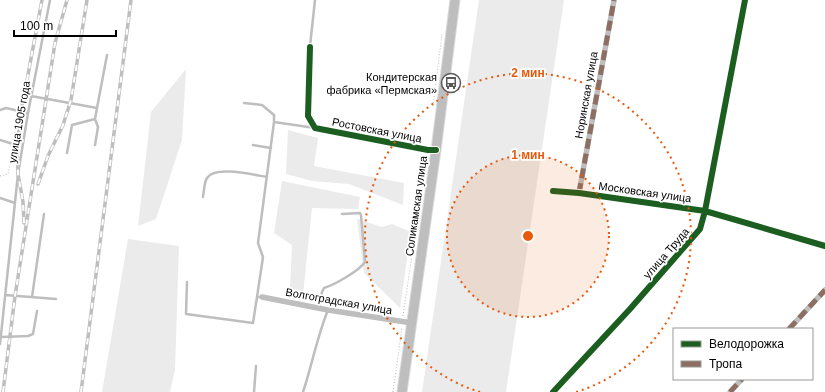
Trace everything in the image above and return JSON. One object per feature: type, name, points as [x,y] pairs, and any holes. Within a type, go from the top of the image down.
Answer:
[{"type":"main road","name":"Соликамская улица","points":[[402,392],[436,150],[455,0]]},
{"type":"street","name":"Норинская улица","points":[[579,193],[614,0]]},
{"type":"street","name":"улица Труда","points":[[553,392],[630,309],[700,229],[706,211],[745,0]]},
{"type":"street","points":[[310,47],[308,116],[315,128]]},
{"type":"street","name":"Ростовская улица","points":[[315,128],[428,150],[436,150]]},
{"type":"street","name":"Московская улица","points":[[553,191],[579,193],[706,211],[825,246]]},
{"type":"street","points":[[790,328],[825,290]]},
{"type":"street","name":"Волгоградская улица","points":[[259,297],[328,310],[412,323]]},
{"type":"street","points":[[730,392],[741,380]]},
{"type":"lane","name":"улица 1905 года","points":[[0,344],[18,174],[31,96],[50,0]]},
{"type":"lane","points":[[310,47],[315,0]]},
{"type":"lane","points":[[95,145],[98,127],[95,119],[107,55]]},
{"type":"lane","points":[[31,96],[97,108]]},
{"type":"lane","points":[[187,282],[186,314],[253,323],[259,297],[263,257],[258,243],[274,115],[262,105],[244,103]]},
{"type":"lane","points":[[0,110],[6,108],[28,114]]},
{"type":"lane","points":[[67,153],[72,125],[95,119]]},
{"type":"lane","points":[[274,122],[315,128]]},
{"type":"lane","points":[[0,140],[13,144]]},
{"type":"lane","points":[[253,145],[271,148]]},
{"type":"lane","points":[[203,197],[206,179],[208,176],[218,172],[226,171],[267,177]]},
{"type":"lane","points":[[0,198],[15,203]]},
{"type":"lane","points":[[319,308],[324,288],[331,286],[361,267],[365,262],[361,215],[360,213],[342,214]]},
{"type":"lane","points":[[32,297],[44,214]]},
{"type":"lane","points":[[5,294],[56,299]]},
{"type":"lane","points":[[303,392],[311,368],[319,332],[328,310]]},
{"type":"lane","points":[[1,337],[28,336],[33,334],[37,311]]},
{"type":"lane","points":[[254,392],[256,366]]},
{"type":"path","points":[[432,110],[442,34]]},
{"type":"path","points":[[0,176],[8,174],[14,148],[13,144]]},
{"type":"path","points":[[393,392],[418,218]]},
{"type":"shaded area","points":[[479,0],[564,0],[506,392],[422,392]]},
{"type":"shaded area","points":[[186,69],[182,140],[156,219],[138,226],[151,112]]},
{"type":"shaded area","points":[[288,130],[318,138],[314,166],[404,183],[403,205],[349,184],[312,181],[286,174]]},
{"type":"shaded area","points":[[282,181],[360,197],[358,209],[312,208],[303,295],[290,288],[292,245],[274,233]]},
{"type":"shaded area","points":[[357,219],[382,227],[392,224],[411,232],[400,308],[364,273]]},
{"type":"shaded area","points":[[128,239],[179,246],[175,370],[170,392],[102,392]]},
{"type":"railway","points":[[24,223],[23,202],[18,174],[17,148],[21,112],[42,0]]},
{"type":"railway","points":[[3,392],[15,296],[55,43],[67,0]]},
{"type":"railway","points":[[38,184],[48,156],[63,125],[71,100],[87,0]]},
{"type":"railway","points":[[81,392],[131,0]]},
{"type":"marked path","points":[[579,193],[614,0]]},
{"type":"marked path","points":[[790,328],[825,290]]},
{"type":"marked path","points":[[730,392],[741,380]]},
{"type":"cycle path","points":[[553,392],[630,309],[700,229],[705,211],[745,0]]},
{"type":"cycle path","points":[[310,47],[308,116],[315,128],[428,150],[436,150]]},
{"type":"cycle path","points":[[553,191],[579,193],[705,211],[825,246]]},
{"type":"place","name":"Кондитерская фабрика «Пермская»","points":[[451,83]]}]
